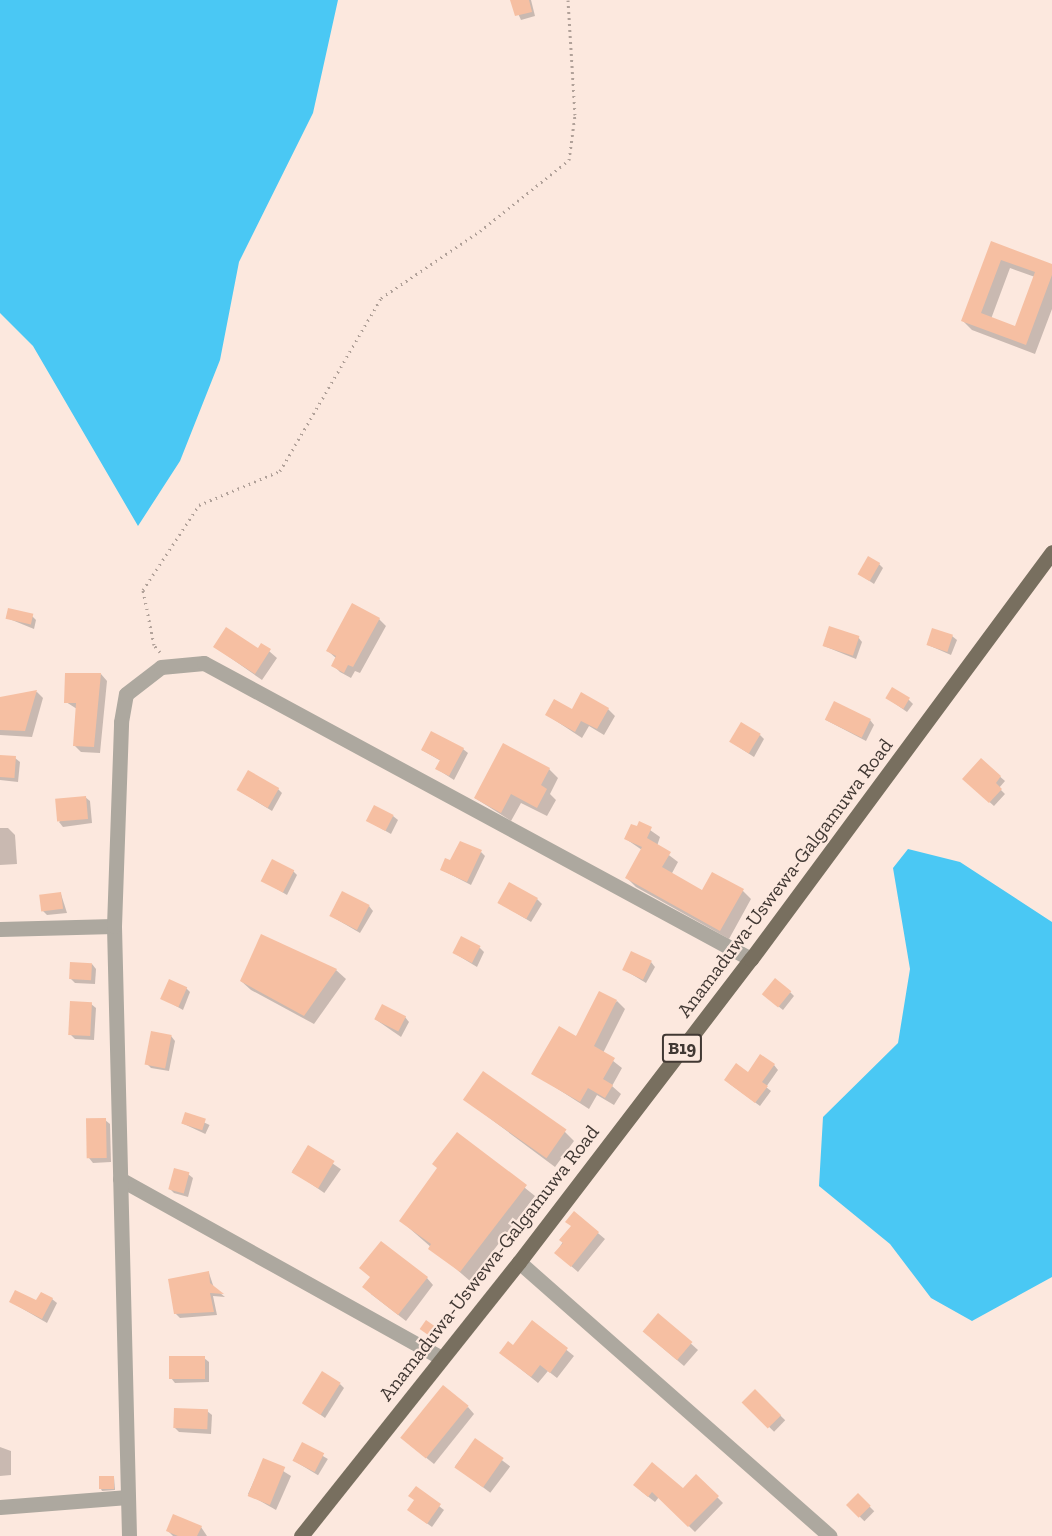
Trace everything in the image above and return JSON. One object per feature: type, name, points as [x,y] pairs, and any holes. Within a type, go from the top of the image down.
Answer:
[{"type":"main road","name":"Anamaduwa-Uswewa-Galgamuwa Road","points":[[301,1536],[519,1262],[751,959],[1052,552]]},
{"type":"street","points":[[129,1536],[114,926],[121,722],[126,694],[161,667],[204,663],[751,959]]},
{"type":"street","points":[[0,929],[114,926]]},
{"type":"street","points":[[120,1179],[442,1358]]},
{"type":"street","points":[[519,1262],[830,1536]]},
{"type":"street","points":[[0,1507],[128,1497]]},
{"type":"path","points":[[173,666],[154,645],[143,590],[199,505],[280,471],[381,298],[480,231],[569,160],[575,116],[568,0]]},
{"type":"water","points":[[0,0],[338,0],[313,113],[239,262],[220,360],[180,461],[138,526],[33,346],[0,313]]},
{"type":"water","points":[[908,849],[960,862],[1052,922],[1052,1277],[972,1321],[931,1298],[890,1244],[819,1186],[823,1117],[898,1043],[910,969],[893,868]]},
{"type":"building","points":[[510,0],[529,0],[532,12],[515,16]]},
{"type":"building","points":[[991,241],[1052,264],[1052,275],[1026,345],[961,321]],"holes":[[[1001,260],[1035,272],[1015,326],[981,313]]]},
{"type":"building","points":[[868,556],[880,563],[870,581],[858,574]]},
{"type":"building","points":[[352,603],[380,618],[353,667],[348,665],[344,673],[331,666],[336,656],[326,651]]},
{"type":"building","points":[[8,608],[33,614],[31,625],[6,619]]},
{"type":"building","points":[[829,626],[859,636],[853,656],[823,646]]},
{"type":"building","points":[[226,627],[258,648],[261,643],[271,649],[255,674],[213,647]]},
{"type":"building","points":[[932,628],[953,635],[947,652],[926,645]]},
{"type":"building","points":[[65,673],[101,673],[94,747],[73,746],[76,703],[64,703]]},
{"type":"building","points":[[892,687],[910,698],[903,709],[885,698]]},
{"type":"building","points":[[37,690],[25,731],[0,730],[0,697]]},
{"type":"building","points":[[581,692],[609,708],[597,729],[581,721],[575,732],[545,715],[554,699],[572,709]]},
{"type":"building","points":[[834,701],[871,719],[862,738],[825,720]]},
{"type":"building","points":[[741,722],[761,734],[749,754],[729,742]]},
{"type":"building","points":[[431,731],[464,748],[449,776],[435,769],[440,760],[421,750]]},
{"type":"building","points":[[503,743],[550,768],[541,785],[547,789],[537,808],[511,794],[501,813],[474,798]]},
{"type":"building","points":[[0,755],[16,756],[14,778],[0,777]]},
{"type":"building","points":[[981,758],[1001,776],[996,783],[1002,789],[989,803],[962,779]]},
{"type":"building","points":[[248,770],[279,788],[268,808],[236,790]]},
{"type":"building","points":[[86,796],[88,819],[57,822],[55,799]]},
{"type":"building","points":[[374,805],[394,815],[385,831],[366,821]]},
{"type":"building","points":[[639,821],[652,827],[647,838],[671,852],[662,867],[702,890],[712,872],[744,889],[720,931],[625,878],[642,847],[624,839],[631,824],[637,826]]},
{"type":"building","points":[[460,841],[482,850],[467,882],[440,870],[445,858],[450,860]]},
{"type":"building","points":[[272,859],[294,870],[283,893],[261,881]]},
{"type":"building","points":[[509,882],[538,898],[526,919],[497,903]]},
{"type":"building","points":[[342,891],[370,905],[357,930],[329,916]]},
{"type":"building","points":[[61,892],[63,909],[41,912],[39,895]]},
{"type":"building","points":[[261,934],[337,969],[304,1016],[240,981]]},
{"type":"building","points":[[461,936],[481,946],[472,963],[452,953]]},
{"type":"building","points":[[631,951],[652,961],[643,980],[622,970]]},
{"type":"building","points":[[70,962],[92,963],[91,980],[69,979]]},
{"type":"building","points":[[775,978],[791,991],[778,1008],[762,994]]},
{"type":"building","points":[[169,979],[187,987],[178,1007],[160,999]]},
{"type":"building","points":[[599,991],[617,1000],[594,1046],[615,1058],[603,1079],[613,1085],[605,1098],[588,1088],[580,1102],[531,1074],[559,1026],[576,1036]]},
{"type":"building","points":[[70,1001],[92,1002],[90,1036],[68,1035]]},
{"type":"building","points":[[382,1004],[406,1016],[398,1031],[374,1019]]},
{"type":"building","points":[[151,1031],[172,1035],[165,1068],[145,1064]]},
{"type":"building","points":[[760,1054],[775,1064],[762,1082],[768,1086],[755,1103],[724,1080],[736,1063],[748,1072]]},
{"type":"building","points":[[483,1071],[567,1130],[546,1158],[463,1100]]},
{"type":"building","points":[[185,1112],[206,1119],[202,1130],[181,1123]]},
{"type":"building","points":[[86,1118],[106,1118],[107,1158],[87,1158]]},
{"type":"building","points":[[457,1132],[527,1185],[460,1272],[428,1249],[431,1244],[399,1221],[437,1168],[432,1164]]},
{"type":"building","points":[[308,1145],[335,1161],[318,1188],[292,1172]]},
{"type":"building","points":[[174,1168],[189,1172],[184,1193],[168,1189]]},
{"type":"building","points":[[574,1211],[599,1232],[571,1267],[554,1253],[563,1243],[559,1240],[571,1226],[565,1222]]},
{"type":"building","points":[[381,1241],[428,1277],[398,1315],[362,1287],[370,1277],[359,1268]]},
{"type":"building","points":[[209,1271],[210,1283],[224,1294],[210,1293],[214,1312],[174,1314],[168,1279]]},
{"type":"building","points":[[15,1290],[36,1300],[41,1292],[53,1298],[42,1319],[9,1302]]},
{"type":"building","points":[[658,1313],[692,1342],[677,1360],[643,1331]]},
{"type":"building","points":[[426,1320],[436,1327],[430,1336],[420,1329]]},
{"type":"building","points":[[532,1320],[568,1348],[550,1373],[540,1365],[531,1377],[499,1353],[508,1341],[513,1345]]},
{"type":"building","points":[[169,1356],[205,1356],[205,1379],[169,1379]]},
{"type":"building","points":[[322,1371],[341,1383],[321,1415],[302,1403]]},
{"type":"building","points":[[443,1385],[469,1406],[426,1459],[400,1438]]},
{"type":"building","points":[[755,1389],[781,1415],[768,1429],[742,1402]]},
{"type":"building","points":[[174,1408],[208,1409],[207,1429],[173,1428]]},
{"type":"building","points":[[475,1438],[504,1458],[483,1488],[454,1467]]},
{"type":"building","points":[[302,1442],[324,1453],[315,1472],[292,1461]]},
{"type":"building","points":[[263,1458],[285,1467],[270,1505],[248,1496]]},
{"type":"building","points":[[652,1462],[683,1488],[696,1474],[719,1496],[688,1527],[652,1492],[648,1497],[633,1485]]},
{"type":"building","points":[[99,1476],[114,1476],[114,1489],[99,1489]]},
{"type":"building","points":[[416,1486],[441,1504],[427,1524],[407,1510],[414,1500],[408,1496]]},
{"type":"building","points":[[858,1493],[871,1506],[859,1518],[846,1505]]},
{"type":"building","points":[[173,1514],[202,1526],[197,1536],[178,1536],[166,1531]]}]
